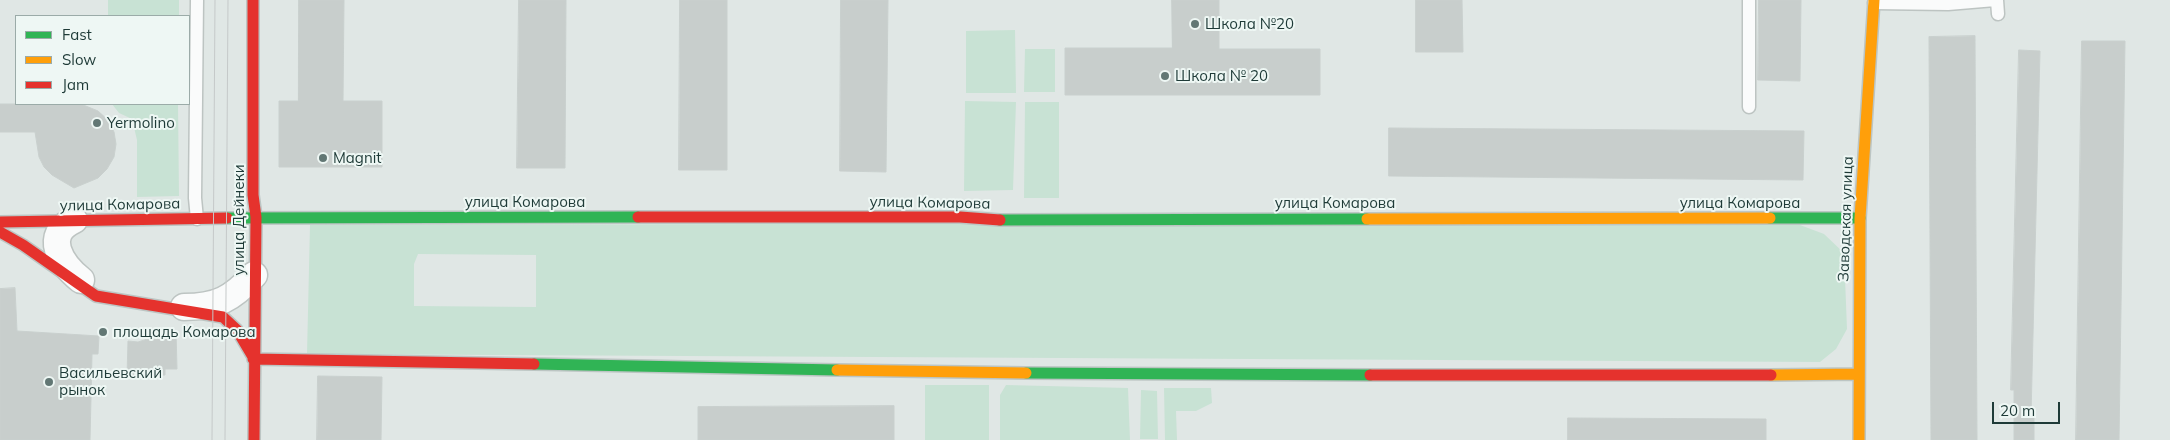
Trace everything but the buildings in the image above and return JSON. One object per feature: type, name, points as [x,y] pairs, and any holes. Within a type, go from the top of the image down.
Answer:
[{"type":"street","name":"улица Дейнеки","points":[[253,0],[253,195],[256,217],[253,359],[254,440]]},
{"type":"street","name":"Заводская улица","points":[[1859,440],[1860,218],[1874,1]]},
{"type":"street","name":"улица Комарова","points":[[0,222],[256,217],[960,217],[995,220],[1860,218]]},
{"type":"street","points":[[74,220],[65,225],[58,236],[57,244],[61,258],[74,274],[109,299]]},
{"type":"street","points":[[0,232],[42,258],[90,293],[109,299],[214,315],[232,322],[243,337],[253,359],[996,372],[1721,376],[1858,374]]},
{"type":"street","points":[[158,307],[203,307],[216,303],[239,291],[254,275]]},
{"type":"lane","points":[[196,0],[195,198],[197,219]]},
{"type":"lane","points":[[1749,0],[1749,106]]},
{"type":"lane","points":[[1874,1],[1948,4],[1996,0],[1998,14]]},
{"type":"green space","points":[[108,0],[179,0],[179,15],[108,15]]},
{"type":"green space","points":[[1015,30],[1016,93],[966,93],[966,31]]},
{"type":"green space","points":[[1025,49],[1055,49],[1055,92],[1024,92]]},
{"type":"green space","points":[[965,101],[1016,102],[1013,190],[964,191]]},
{"type":"green space","points":[[1025,102],[1059,102],[1059,198],[1024,198]]},
{"type":"green space","points":[[113,105],[178,105],[179,196],[137,197],[137,140],[132,119],[119,113]]},
{"type":"green space","points":[[1792,222],[1824,234],[1844,253],[1847,329],[1836,349],[1820,362],[307,354],[310,225]],"holes":[[[418,254],[536,255],[536,307],[414,306],[414,264]]]},
{"type":"green space","points":[[925,385],[989,385],[989,440],[925,440]]},
{"type":"green space","points":[[1006,385],[1128,388],[1130,440],[1000,440],[1000,395]]},
{"type":"green space","points":[[1164,388],[1211,388],[1212,403],[1196,411],[1176,411],[1177,440],[1165,440]]},
{"type":"green space","points":[[1141,390],[1157,391],[1158,439],[1140,439]]},
{"type":"tram line","points":[[212,440],[215,0]]},
{"type":"tram line","points":[[225,440],[228,0]]},
{"type":"traffic: fast","points":[[227,218],[638,217]]},
{"type":"traffic: fast","points":[[1770,218],[1860,218]]},
{"type":"traffic: fast","points":[[1000,220],[1367,219]]},
{"type":"traffic: fast","points":[[534,364],[837,370]]},
{"type":"traffic: fast","points":[[1026,373],[1370,375]]},
{"type":"traffic: slow","points":[[1859,440],[1860,218],[1874,0]]},
{"type":"traffic: slow","points":[[1367,219],[1770,218]]},
{"type":"traffic: slow","points":[[837,370],[1026,373]]},
{"type":"traffic: slow","points":[[1771,375],[1859,374]]},
{"type":"traffic: jam","points":[[253,0],[253,195],[256,217],[254,440]]},
{"type":"traffic: jam","points":[[638,217],[960,217],[1000,220]]},
{"type":"traffic: jam","points":[[0,222],[227,218]]},
{"type":"traffic: jam","points":[[0,232],[23,245],[96,296],[223,317],[237,330],[253,357]]},
{"type":"traffic: jam","points":[[253,359],[534,364]]},
{"type":"traffic: jam","points":[[1370,375],[1771,375]]},
{"type":"place","name":"Школа №20","points":[[1195,24]]},
{"type":"place","name":"Школа № 20","points":[[1165,76]]},
{"type":"place","name":"Yermolino","points":[[97,123]]},
{"type":"place","name":"Magnit","points":[[323,158]]},
{"type":"place","name":"площадь Комарова","points":[[103,332]]},
{"type":"place","name":"Васильевский рынок","points":[[49,382]]}]
